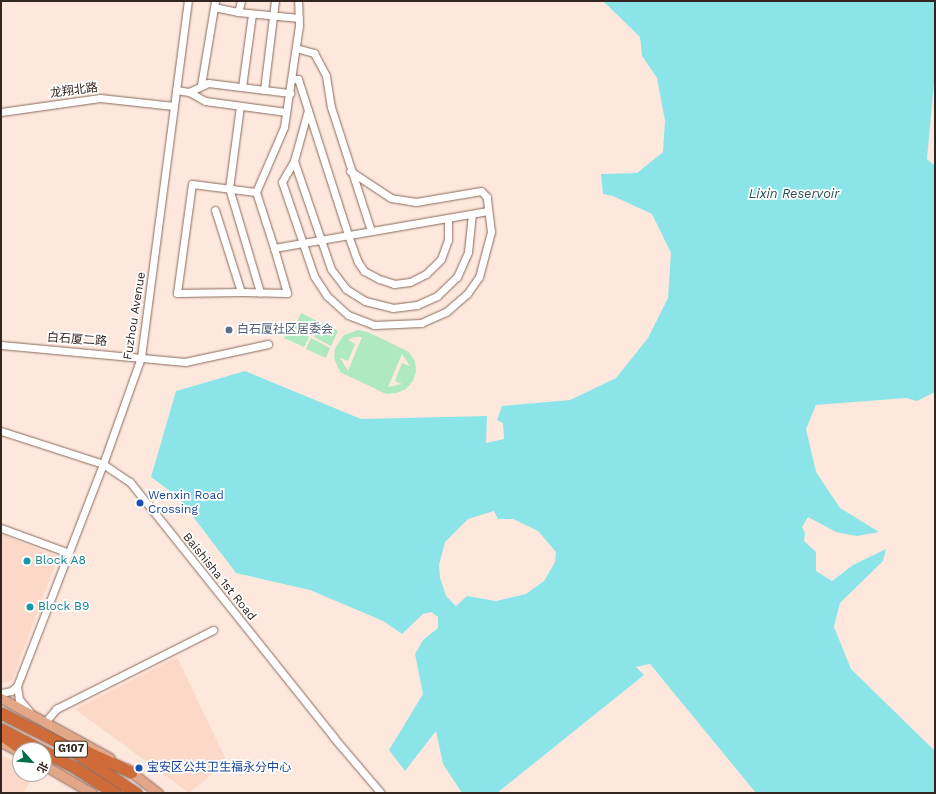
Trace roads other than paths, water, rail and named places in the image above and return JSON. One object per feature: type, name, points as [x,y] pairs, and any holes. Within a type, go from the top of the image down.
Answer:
[{"type":"highway","name":"G107","points":[[1,712],[94,764],[136,793]]},
{"type":"highway","points":[[32,728],[130,772]]},
{"type":"highway","name":"G107","points":[[1,729],[63,760],[115,793]]},
{"type":"highway","points":[[1,734],[12,742]]},
{"type":"main road","points":[[1,698],[46,721],[130,772],[158,793]]},
{"type":"main road","points":[[1,742],[12,748]]},
{"type":"main road","points":[[52,770],[92,793]]},
{"type":"street","name":"Fuzhou Avenue","points":[[17,686],[104,464],[141,357],[188,1]]},
{"type":"street","points":[[238,12],[241,1]]},
{"type":"street","points":[[264,90],[275,15],[275,1]]},
{"type":"street","points":[[256,192],[192,184],[177,293],[287,293],[256,192],[284,127],[296,48],[299,18],[298,1]]},
{"type":"street","points":[[201,85],[215,4],[238,12],[299,18]]},
{"type":"street","points":[[242,87],[252,14]]},
{"type":"street","points":[[296,48],[314,52],[326,76],[331,107],[350,171],[371,231]]},
{"type":"street","points":[[292,79],[298,79],[348,235],[358,262],[364,270],[379,279],[394,284],[410,282],[426,274],[441,259],[448,240],[448,218]]},
{"type":"street","points":[[189,92],[208,83],[290,93]]},
{"type":"street","points":[[176,90],[189,92],[205,101],[286,112]]},
{"type":"street","name":"龙翔北路","points":[[1,112],[100,98],[174,106]]},
{"type":"street","points":[[240,106],[229,188],[260,292]]},
{"type":"street","points":[[308,110],[294,161],[282,182],[314,276],[328,296],[348,315],[374,325],[421,323],[446,312],[467,294],[479,277],[491,232],[487,197],[481,191],[416,202],[391,198],[350,171]]},
{"type":"street","points":[[294,161],[331,269],[346,289],[366,301],[393,308],[417,305],[437,296],[457,277],[468,252],[472,214]]},
{"type":"street","points":[[215,210],[241,292]]},
{"type":"street","points":[[274,248],[488,211]]},
{"type":"street","name":"白石厦二路","points":[[1,345],[185,362],[268,344]]},
{"type":"street","name":"Baishisha 1st Road","points":[[1,431],[104,464],[130,482],[334,738],[381,793]]},
{"type":"street","points":[[1,528],[68,553]]},
{"type":"street","points":[[46,721],[56,709],[213,630]]},
{"type":"street","points":[[1,694],[11,691],[17,686],[21,703],[34,715]]},
{"type":"water","name":"Lixin Reservoir","points":[[603,1],[935,1],[935,72],[927,159],[935,166],[935,392],[917,401],[906,398],[816,405],[806,429],[816,472],[840,508],[879,532],[857,536],[836,532],[808,517],[802,527],[805,533],[804,541],[816,552],[816,571],[832,581],[853,565],[886,549],[883,561],[840,603],[834,627],[851,669],[935,751],[935,793],[756,793],[650,664],[636,667],[644,675],[497,793],[462,793],[443,764],[436,731],[405,771],[389,750],[423,694],[415,654],[423,640],[438,628],[438,617],[431,612],[423,614],[402,634],[383,621],[310,590],[236,573],[178,497],[151,477],[176,391],[245,371],[361,419],[487,416],[486,443],[504,439],[503,423],[497,420],[502,406],[570,400],[616,378],[648,338],[668,298],[671,253],[652,214],[613,196],[603,194],[601,174],[637,173],[663,152],[665,121],[657,78],[642,56],[640,37]],"holes":[[[494,511],[498,519],[513,519],[538,531],[556,552],[555,562],[544,581],[526,594],[496,601],[467,596],[456,606],[446,596],[440,578],[439,565],[445,542],[468,519]]]},
{"type":"place","name":"白石厦社区居委会","points":[[229,330]]},
{"type":"place","name":"Wenxin Road Crossing","points":[[140,503]]},
{"type":"place","name":"Block A8","points":[[27,561]]},
{"type":"place","name":"Block B9","points":[[30,607]]},
{"type":"place","name":"宝安区公共卫生福永分中心","points":[[139,768]]}]
